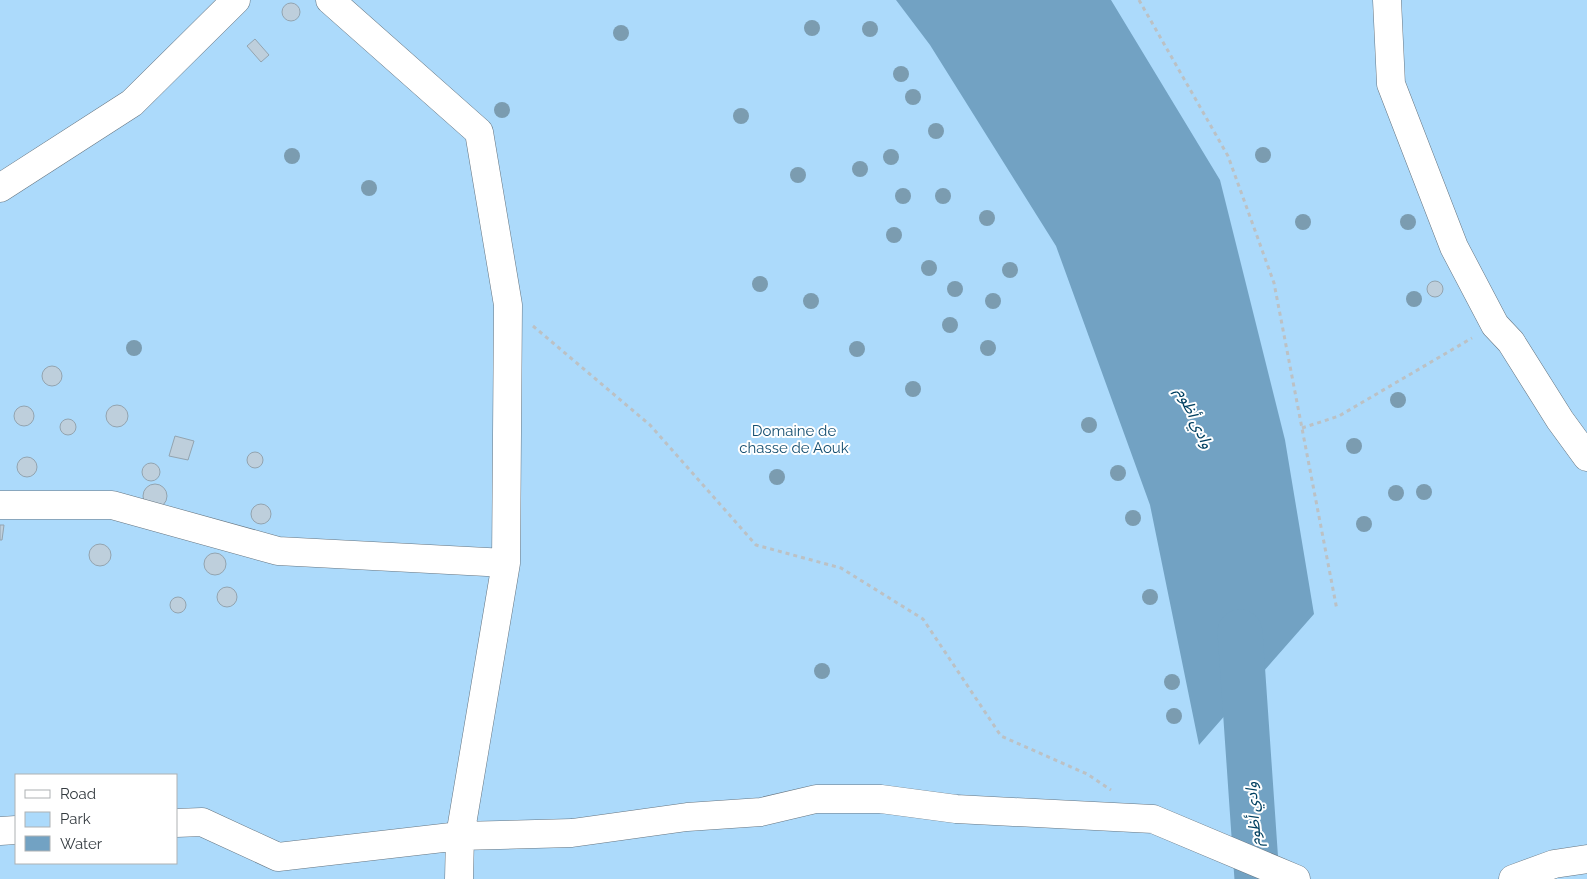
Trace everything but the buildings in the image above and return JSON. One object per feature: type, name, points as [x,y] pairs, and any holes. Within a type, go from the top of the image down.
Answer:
[{"type":"street","points":[[0,188],[132,103],[236,0]]},
{"type":"street","points":[[330,0],[479,132],[508,305],[506,563],[460,836],[459,879]]},
{"type":"street","points":[[1387,0],[1391,84],[1454,246],[1495,324],[1524,361],[1560,420],[1587,457]]},
{"type":"street","points":[[0,505],[112,505],[278,551],[506,563]]},
{"type":"street","points":[[178,823],[202,822],[278,857],[460,836],[572,833],[687,818],[761,812],[816,798],[881,799],[956,809],[1153,819],[1296,879]]},
{"type":"street","points":[[0,831],[15,830]]},
{"type":"street","points":[[1513,879],[1554,864],[1587,859]]},
{"type":"path","points":[[1139,0],[1228,156],[1274,283],[1337,610]]},
{"type":"path","points":[[508,305],[650,425],[756,545],[840,568],[923,619],[1001,736],[1087,774],[1112,791]]},
{"type":"path","points":[[1302,428],[1339,416],[1495,324]]},
{"type":"green space","name":"Domaine de chasse de Aouk","points":[[0,0],[1587,0],[1587,879],[0,879]]},
{"type":"water","points":[[896,0],[1111,0],[1220,180],[1285,440],[1314,614],[1199,745],[1150,505],[1056,246],[930,45]]},
{"type":"waterway","name":"وادي أظوم","points":[[1240,632],[1257,879]]}]
